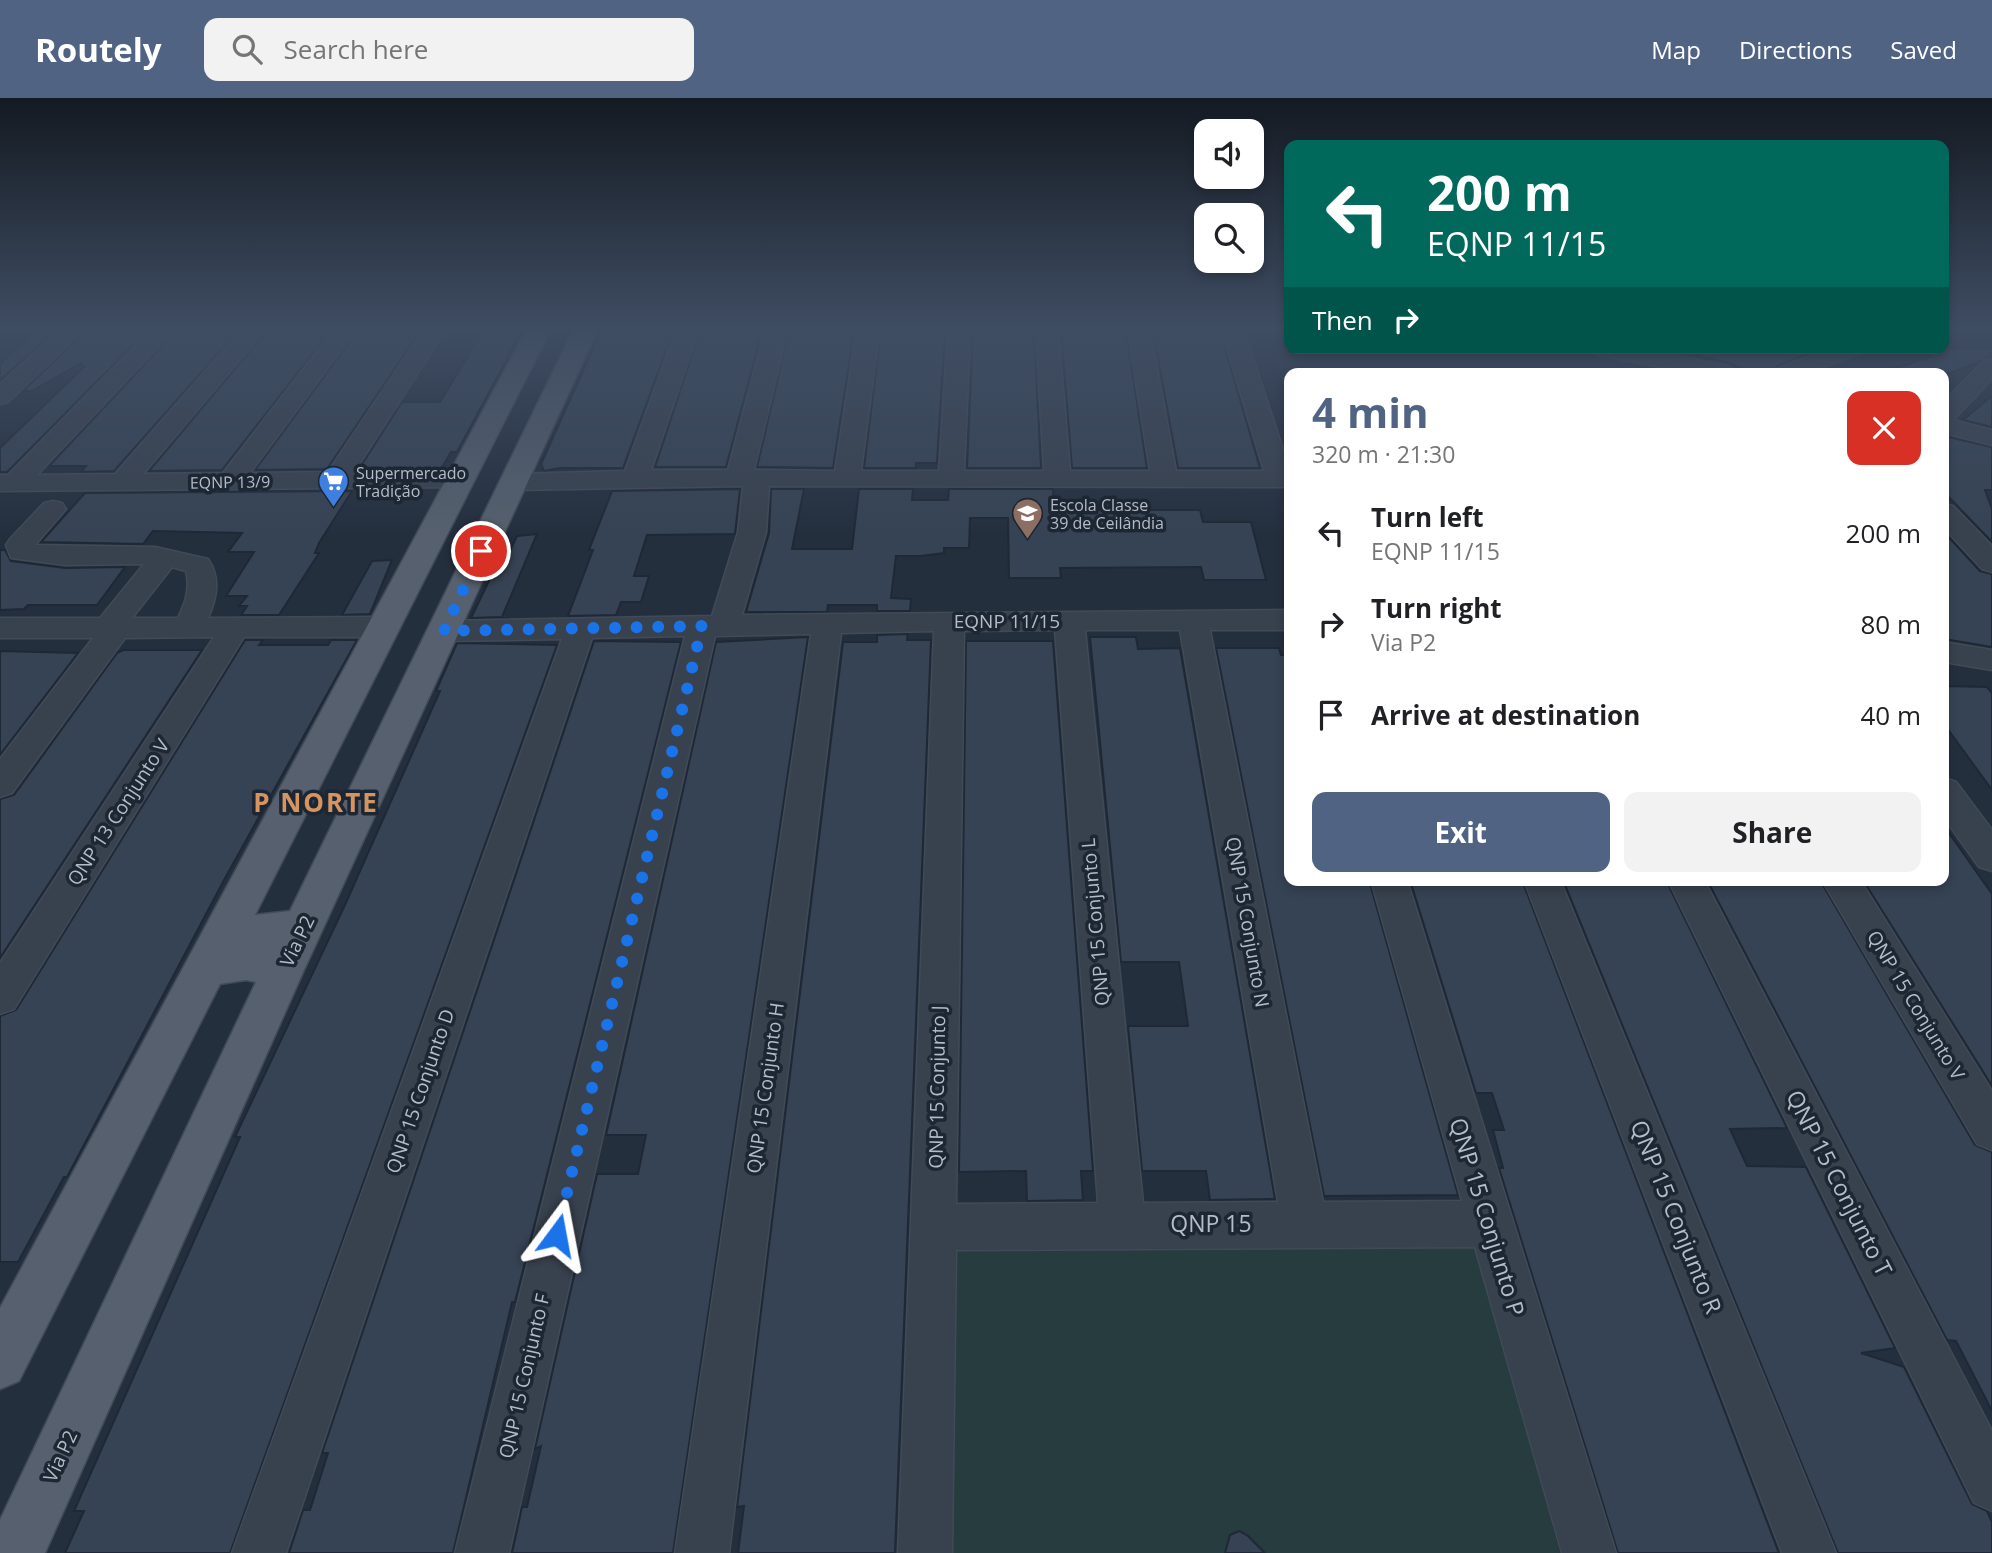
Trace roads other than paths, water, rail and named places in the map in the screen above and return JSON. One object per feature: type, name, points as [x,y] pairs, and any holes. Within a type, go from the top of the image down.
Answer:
[{"type":"main road","points":[[0,1362],[502,399]]},
{"type":"main road","name":"Via P2","points":[[15,1553],[552,399]]},
{"type":"main road","points":[[227,929],[259,933],[305,926]]},
{"type":"main road","points":[[207,968],[246,962],[284,970]]},
{"type":"street","points":[[7,483],[93,399]]},
{"type":"street","points":[[121,482],[194,399]]},
{"type":"street","points":[[229,483],[293,399]]},
{"type":"street","points":[[336,480],[389,399]]},
{"type":"street","points":[[635,478],[663,399]]},
{"type":"street","points":[[713,626],[752,532],[748,479],[763,399]]},
{"type":"street","points":[[847,478],[858,399]]},
{"type":"street","points":[[951,479],[955,399]]},
{"type":"street","points":[[1052,399],[1058,480]]},
{"type":"street","points":[[1150,399],[1164,479]]},
{"type":"street","points":[[513,482],[635,478],[1284,479],[1256,399]]},
{"type":"street","points":[[1949,427],[1989,439]]},
{"type":"street","name":"EQNP 13/9","points":[[7,483],[460,479]]},
{"type":"street","points":[[53,509],[20,545],[21,552],[165,557],[198,565],[203,578],[202,599],[188,628]]},
{"type":"street","points":[[1949,517],[1992,563]]},
{"type":"street","points":[[0,784],[165,557]]},
{"type":"street","name":"QNP 15 Conjunto L","points":[[1069,620],[1122,1224]]},
{"type":"street","name":"QNP 15 Conjunto N","points":[[1193,620],[1304,1223]]},
{"type":"street","name":"EQNP 11/15","points":[[444,631],[949,621],[1284,620]]},
{"type":"street","name":"QNP 15 Conjunto J","points":[[925,1553],[949,621]]},
{"type":"street","name":"QNP 15 Conjunto H","points":[[702,1553],[827,623]]},
{"type":"street","name":"QNP 15 Conjunto F","points":[[482,1553],[713,626]]},
{"type":"street","points":[[0,628],[383,628]]},
{"type":"street","name":"QNP 13 Conjunto V","points":[[0,996],[235,628]]},
{"type":"street","name":"QNP 15 Conjunto D","points":[[259,1553],[580,630]]},
{"type":"street","points":[[1949,653],[1992,660]]},
{"type":"street","points":[[1949,797],[1988,845]]},
{"type":"street","name":"QNP 15 Conjunto P","points":[[1391,886],[1588,1553]]},
{"type":"street","name":"QNP 15 Conjunto R","points":[[1544,886],[1809,1553]]},
{"type":"street","name":"QNP 15 Conjunto T","points":[[1689,886],[1992,1485]]},
{"type":"street","name":"QNP 15 Conjunto V","points":[[1844,886],[1992,1130]]},
{"type":"street","name":"QNP 15","points":[[933,1227],[1489,1224]]},
{"type":"place","name":"Supermercado Tradição","points":[[333,509]]},
{"type":"place","name":"Escola Classe 39 de Ceilândia","points":[[1027,541]]},
{"type":"district","name":"P NORTE","points":[[316,803]]}]
